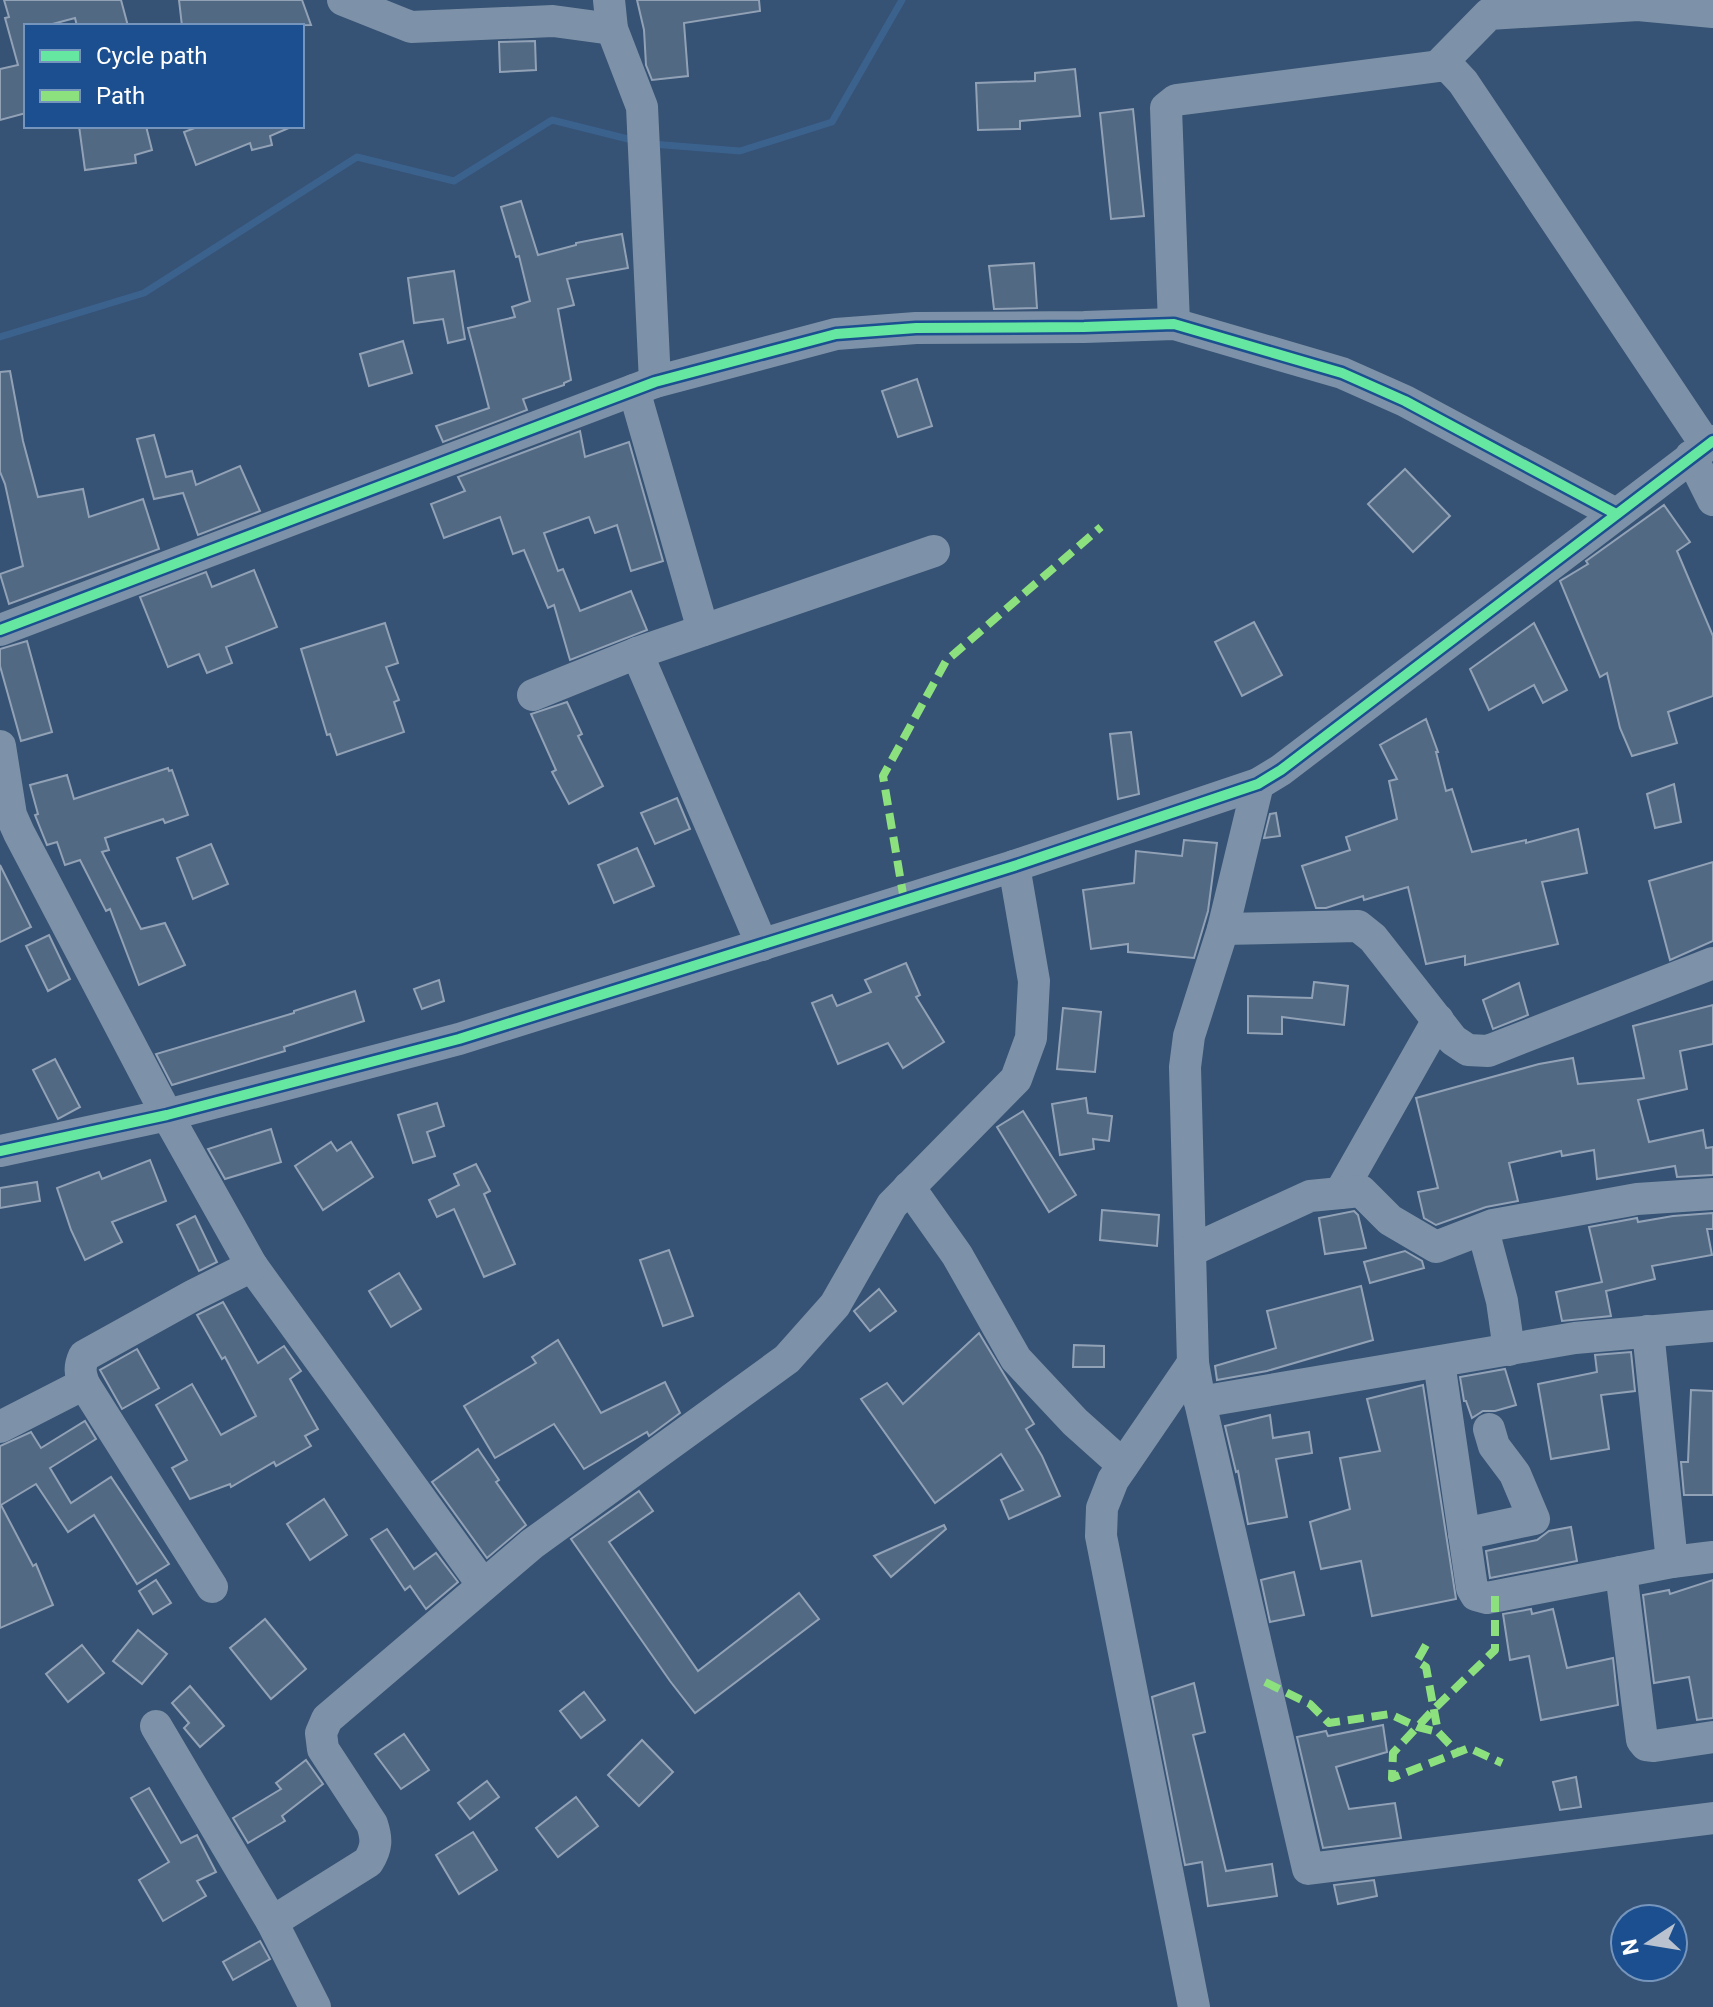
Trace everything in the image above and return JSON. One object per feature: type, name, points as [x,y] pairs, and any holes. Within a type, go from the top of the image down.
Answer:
[{"type":"street","points":[[343,0],[411,27],[553,21],[611,14],[642,107],[647,196],[645,386],[703,630]]},
{"type":"street","points":[[1438,66],[1489,14],[1638,5],[1713,12]]},
{"type":"street","points":[[1174,324],[1166,108],[1169,103],[1447,65],[1463,82],[1703,447],[1713,500]]},
{"type":"street","points":[[0,630],[645,386],[836,334],[916,328],[1174,324],[1342,373],[1405,401],[1616,514]]},
{"type":"street","points":[[0,1151],[167,1115],[459,1039],[1014,866],[1258,784],[1281,770],[1703,447]]},
{"type":"street","points":[[533,695],[637,653],[934,551]]},
{"type":"street","points":[[637,653],[762,945]]},
{"type":"street","points":[[0,746],[5,816],[252,1266],[483,1585]]},
{"type":"street","points":[[1258,784],[1223,929],[1189,1036],[1185,1067],[1193,1363],[1308,1869],[1713,1818]]},
{"type":"street","points":[[272,1922],[368,1862],[375,1851],[376,1837],[372,1824],[323,1749],[321,1733],[327,1719],[532,1544],[787,1359],[835,1305],[892,1205],[1016,1079],[1031,1038],[1034,981],[1014,866]]},
{"type":"street","points":[[1223,929],[1358,926],[1373,938],[1453,1040],[1468,1050],[1488,1051],[1713,963]]},
{"type":"street","points":[[1340,1193],[1438,1020]]},
{"type":"street","points":[[909,1187],[957,1255],[1016,1359],[1075,1422],[1123,1465]]},
{"type":"street","points":[[1190,1251],[1310,1196],[1361,1191],[1390,1220],[1436,1247],[1493,1225],[1637,1199],[1713,1194]]},
{"type":"street","points":[[1483,1230],[1502,1301],[1509,1350]]},
{"type":"street","points":[[212,1587],[80,1374],[84,1356],[252,1266]]},
{"type":"street","points":[[1200,1402],[1575,1338],[1713,1326]]},
{"type":"street","points":[[1648,1331],[1672,1562]]},
{"type":"street","points":[[1439,1362],[1472,1588],[1476,1595],[1487,1598],[1713,1557]]},
{"type":"street","points":[[1193,1363],[1113,1480],[1102,1508],[1101,1536],[1194,2007]]},
{"type":"street","points":[[0,1427],[84,1384]]},
{"type":"street","points":[[1464,1534],[1534,1519],[1515,1474],[1494,1446],[1489,1429]]},
{"type":"street","points":[[1621,1572],[1642,1740],[1646,1745],[1654,1746],[1713,1737]]},
{"type":"street","points":[[156,1726],[272,1922],[315,2007]]},
{"type":"building","points":[[4,0],[121,0],[127,24],[76,24],[75,18],[52,24],[24,24],[24,114],[0,120],[0,69],[18,65],[5,18],[9,17]]},
{"type":"building","points":[[179,0],[302,0],[311,25],[304,24],[182,24]]},
{"type":"building","points":[[637,0],[759,0],[760,11],[684,23],[688,76],[652,80],[646,65],[644,30]]},
{"type":"building","points":[[535,41],[536,70],[500,72],[499,42]]},
{"type":"building","points":[[1075,69],[1080,116],[1020,121],[1020,129],[978,130],[976,83],[1035,81],[1035,73]]},
{"type":"building","points":[[1133,109],[1144,216],[1111,219],[1100,113]]},
{"type":"building","points":[[79,128],[146,128],[152,150],[135,155],[136,163],[85,170]]},
{"type":"building","points":[[195,128],[289,128],[270,136],[272,145],[252,150],[250,143],[196,165],[184,132]]},
{"type":"building","points":[[521,201],[538,255],[576,243],[622,234],[628,268],[567,279],[574,305],[558,309],[571,380],[523,399],[527,410],[443,442],[436,426],[489,408],[468,328],[515,317],[512,307],[530,301],[519,256],[516,257],[501,207]]},
{"type":"building","points":[[1034,263],[1037,308],[994,309],[989,266]]},
{"type":"building","points":[[454,271],[465,339],[448,343],[443,319],[414,323],[408,278]]},
{"type":"building","points":[[403,341],[412,373],[369,386],[360,354]]},
{"type":"building","points":[[10,371],[23,441],[38,497],[83,489],[89,517],[143,499],[159,549],[9,604],[0,574],[23,566],[0,472],[0,372]]},
{"type":"building","points":[[917,379],[932,426],[898,437],[882,391]]},
{"type":"building","points":[[580,431],[585,457],[629,442],[663,561],[631,571],[617,525],[595,533],[589,517],[544,533],[558,571],[563,569],[580,611],[631,591],[647,630],[570,660],[554,605],[548,608],[524,550],[513,554],[500,517],[444,538],[431,504],[465,491],[458,477]]},
{"type":"building","points":[[154,435],[166,477],[192,471],[196,485],[240,466],[260,511],[198,535],[183,493],[154,499],[137,439]]},
{"type":"building","points":[[1405,469],[1450,516],[1413,552],[1368,504]]},
{"type":"building","points":[[1664,505],[1690,542],[1677,551],[1713,636],[1713,696],[1668,712],[1677,743],[1632,756],[1620,728],[1607,673],[1600,677],[1560,581],[1588,564],[1586,561]]},
{"type":"building","points":[[254,570],[277,627],[226,647],[232,663],[207,673],[199,654],[168,667],[140,597],[206,572],[212,587]]},
{"type":"building","points":[[1254,622],[1282,675],[1242,696],[1215,642]]},
{"type":"building","points":[[385,623],[398,663],[386,667],[399,700],[394,702],[404,732],[337,755],[330,734],[327,735],[301,649]]},
{"type":"building","points":[[1534,623],[1567,690],[1543,703],[1534,685],[1489,710],[1470,669]]},
{"type":"building","points":[[27,641],[52,732],[21,741],[0,666],[0,649]]},
{"type":"building","points":[[567,702],[582,734],[578,736],[603,786],[569,804],[552,772],[556,770],[531,714]]},
{"type":"building","points":[[1426,719],[1438,752],[1446,791],[1452,789],[1472,852],[1526,840],[1526,843],[1578,829],[1587,873],[1542,882],[1558,944],[1465,965],[1465,956],[1426,964],[1408,887],[1364,900],[1363,896],[1326,908],[1316,908],[1302,866],[1350,850],[1346,837],[1397,819],[1389,781],[1397,779],[1380,745]]},
{"type":"building","points":[[1131,732],[1139,794],[1118,799],[1110,734]]},
{"type":"building","points":[[168,768],[172,770],[188,815],[165,823],[163,819],[105,838],[109,850],[102,852],[141,929],[165,923],[185,965],[139,985],[110,909],[106,911],[80,860],[65,865],[57,842],[47,845],[35,815],[38,814],[30,785],[67,775],[74,799]]},
{"type":"building","points":[[1674,784],[1681,822],[1655,828],[1647,794]]},
{"type":"building","points":[[677,798],[690,829],[655,844],[641,813]]},
{"type":"building","points":[[1276,813],[1280,836],[1264,838],[1270,814]]},
{"type":"building","points":[[1184,840],[1217,843],[1208,911],[1194,958],[1128,952],[1128,944],[1091,949],[1083,890],[1134,883],[1136,851],[1182,856]]},
{"type":"building","points":[[211,844],[228,884],[193,899],[177,858]]},
{"type":"building","points":[[637,848],[654,886],[614,903],[598,865]]},
{"type":"building","points":[[1713,862],[1713,941],[1670,960],[1649,881]]},
{"type":"building","points":[[0,865],[31,927],[0,942]]},
{"type":"building","points":[[49,935],[70,979],[48,991],[26,946]]},
{"type":"building","points":[[906,963],[920,995],[916,997],[944,1042],[903,1068],[888,1043],[838,1064],[812,1003],[832,995],[837,1006],[871,992],[865,980]]},
{"type":"building","points":[[439,980],[444,1001],[422,1009],[414,989]]},
{"type":"building","points":[[1314,982],[1348,986],[1344,1025],[1282,1017],[1282,1034],[1248,1033],[1248,996],[1312,998]]},
{"type":"building","points":[[1519,983],[1528,1015],[1493,1029],[1483,1000]]},
{"type":"building","points":[[355,991],[364,1021],[284,1047],[285,1051],[172,1085],[156,1054],[294,1013]]},
{"type":"building","points":[[1713,1005],[1713,1044],[1680,1051],[1687,1089],[1638,1100],[1649,1142],[1703,1130],[1706,1148],[1713,1147],[1713,1175],[1677,1177],[1675,1166],[1597,1179],[1594,1150],[1562,1156],[1561,1151],[1509,1163],[1518,1201],[1486,1207],[1436,1225],[1424,1218],[1418,1192],[1438,1188],[1416,1098],[1539,1064],[1573,1058],[1578,1084],[1644,1078],[1633,1026]]},
{"type":"building","points":[[1063,1008],[1101,1012],[1095,1072],[1057,1069]]},
{"type":"building","points":[[55,1059],[80,1107],[58,1119],[33,1070]]},
{"type":"building","points":[[1086,1098],[1088,1113],[1112,1116],[1109,1141],[1093,1139],[1094,1149],[1060,1155],[1052,1104]]},
{"type":"building","points":[[437,1103],[444,1126],[427,1132],[435,1156],[413,1163],[398,1115]]},
{"type":"building","points":[[1023,1111],[1076,1195],[1049,1212],[997,1127]]},
{"type":"building","points":[[271,1129],[281,1162],[225,1179],[208,1149]]},
{"type":"building","points":[[331,1142],[337,1151],[351,1142],[373,1177],[323,1210],[295,1166]]},
{"type":"building","points":[[150,1160],[166,1201],[112,1222],[122,1242],[85,1260],[57,1188],[99,1172],[102,1179]]},
{"type":"building","points":[[476,1164],[490,1191],[484,1194],[515,1264],[484,1277],[454,1209],[437,1217],[429,1200],[459,1185],[454,1174]]},
{"type":"building","points":[[37,1182],[40,1201],[0,1208],[0,1188]]},
{"type":"building","points":[[1102,1210],[1159,1215],[1157,1246],[1100,1240]]},
{"type":"building","points":[[1354,1211],[1358,1215],[1366,1248],[1325,1254],[1319,1218]]},
{"type":"building","points":[[1713,1213],[1713,1229],[1707,1229],[1712,1255],[1652,1266],[1655,1279],[1606,1291],[1611,1316],[1562,1321],[1556,1292],[1602,1282],[1589,1227],[1637,1218],[1638,1222]]},
{"type":"building","points":[[195,1216],[217,1262],[199,1271],[177,1225]]},
{"type":"building","points":[[669,1250],[693,1316],[663,1326],[640,1260]]},
{"type":"building","points":[[1405,1251],[1422,1261],[1424,1268],[1370,1283],[1364,1262]]},
{"type":"building","points":[[399,1273],[421,1309],[391,1327],[369,1291]]},
{"type":"building","points":[[1361,1286],[1373,1340],[1267,1371],[1217,1380],[1215,1366],[1276,1348],[1267,1311]]},
{"type":"building","points":[[879,1289],[896,1311],[870,1331],[854,1311]]},
{"type":"building","points":[[223,1302],[258,1363],[284,1346],[301,1371],[290,1379],[318,1429],[305,1436],[311,1446],[276,1466],[274,1462],[231,1487],[230,1484],[190,1499],[172,1468],[187,1460],[156,1405],[192,1384],[221,1435],[256,1416],[225,1357],[222,1359],[197,1315]]},
{"type":"building","points":[[979,1333],[1034,1424],[1026,1429],[1060,1496],[1009,1519],[1001,1500],[1023,1490],[1001,1454],[935,1503],[861,1399],[887,1383],[903,1404]]},
{"type":"building","points":[[558,1340],[601,1413],[665,1382],[680,1413],[649,1436],[647,1432],[584,1469],[554,1424],[495,1458],[464,1406],[536,1363],[532,1357]]},
{"type":"building","points":[[1074,1345],[1104,1346],[1104,1367],[1073,1367]]},
{"type":"building","points":[[137,1349],[159,1388],[122,1409],[100,1370]]},
{"type":"building","points":[[1631,1352],[1635,1391],[1601,1395],[1609,1449],[1551,1459],[1538,1384],[1597,1372],[1595,1355]]},
{"type":"building","points":[[1505,1369],[1516,1405],[1483,1411],[1472,1418],[1464,1401],[1460,1377]]},
{"type":"building","points":[[1423,1385],[1456,1599],[1372,1616],[1361,1561],[1321,1569],[1310,1522],[1350,1509],[1340,1458],[1380,1451],[1367,1399]]},
{"type":"building","points":[[1691,1390],[1713,1391],[1713,1495],[1684,1495],[1681,1462],[1688,1462]]},
{"type":"building","points":[[1270,1415],[1273,1438],[1309,1432],[1312,1453],[1276,1459],[1287,1517],[1248,1524],[1225,1426]]},
{"type":"building","points":[[85,1421],[96,1439],[50,1468],[71,1503],[111,1477],[169,1564],[137,1584],[94,1515],[68,1532],[36,1484],[1,1505],[33,1566],[36,1564],[53,1605],[0,1628],[0,1446],[31,1432],[41,1448]]},
{"type":"building","points":[[478,1449],[499,1480],[496,1482],[526,1525],[487,1558],[432,1482]]},
{"type":"building","points":[[639,1491],[653,1511],[609,1542],[698,1671],[799,1593],[819,1619],[695,1713],[571,1539]]},
{"type":"building","points":[[324,1499],[347,1535],[310,1560],[287,1524]]},
{"type":"building","points":[[944,1525],[946,1529],[891,1577],[874,1556]]},
{"type":"building","points":[[1571,1527],[1577,1561],[1490,1578],[1486,1551],[1537,1540],[1549,1531]]},
{"type":"building","points":[[387,1529],[414,1569],[436,1553],[458,1582],[426,1609],[410,1586],[405,1590],[371,1539]]},
{"type":"building","points":[[1294,1572],[1304,1615],[1270,1622],[1261,1580]]},
{"type":"building","points":[[156,1580],[171,1603],[153,1614],[139,1591]]},
{"type":"building","points":[[1713,1580],[1713,1718],[1697,1720],[1689,1677],[1654,1683],[1643,1595],[1669,1590],[1670,1594]]},
{"type":"building","points":[[1531,1609],[1532,1614],[1553,1609],[1567,1668],[1613,1658],[1618,1705],[1541,1720],[1529,1656],[1510,1660],[1503,1614]]},
{"type":"building","points":[[265,1619],[306,1669],[271,1699],[230,1648]]},
{"type":"building","points":[[138,1630],[167,1654],[142,1684],[113,1661]]},
{"type":"building","points":[[82,1645],[104,1673],[68,1702],[46,1674]]},
{"type":"building","points":[[1194,1683],[1205,1732],[1193,1735],[1226,1871],[1272,1864],[1277,1896],[1208,1906],[1202,1862],[1185,1865],[1152,1697]]},
{"type":"building","points":[[190,1686],[224,1726],[200,1747],[184,1728],[189,1723],[172,1703]]},
{"type":"building","points":[[584,1692],[605,1720],[581,1738],[560,1711]]},
{"type":"building","points":[[1383,1725],[1387,1752],[1336,1767],[1349,1809],[1395,1803],[1401,1838],[1323,1848],[1297,1737],[1326,1731],[1328,1736]]},
{"type":"building","points":[[404,1734],[429,1770],[401,1789],[375,1754]]},
{"type":"building","points":[[642,1740],[673,1772],[639,1806],[608,1775]]},
{"type":"building","points":[[306,1760],[323,1784],[282,1816],[285,1821],[248,1843],[233,1818],[281,1789],[276,1783]]},
{"type":"building","points":[[1576,1777],[1581,1807],[1560,1810],[1553,1782]]},
{"type":"building","points":[[487,1781],[499,1797],[470,1819],[458,1803]]},
{"type":"building","points":[[149,1788],[181,1843],[197,1835],[216,1872],[197,1881],[206,1896],[163,1921],[139,1880],[169,1862],[131,1798]]},
{"type":"building","points":[[576,1797],[598,1826],[558,1857],[536,1828]]},
{"type":"building","points":[[473,1832],[497,1870],[459,1894],[436,1855]]},
{"type":"building","points":[[1374,1880],[1377,1896],[1338,1904],[1334,1885]]},
{"type":"building","points":[[260,1941],[270,1959],[233,1980],[223,1962]]},
{"type":"waterway","points":[[652,144],[740,151],[832,122],[902,0]]},
{"type":"waterway","points":[[0,337],[144,293],[357,157],[454,181],[552,120],[636,141]]},
{"type":"marked path","points":[[904,900],[883,776],[946,661],[1101,527]]},
{"type":"marked path","points":[[1495,1596],[1495,1650],[1393,1753],[1392,1778],[1469,1748],[1502,1763]]},
{"type":"marked path","points":[[1426,1645],[1417,1661],[1426,1667],[1438,1732],[1457,1752]]},
{"type":"marked path","points":[[1265,1682],[1310,1704],[1329,1723],[1390,1714],[1438,1732]]},
{"type":"cycle path","points":[[0,630],[655,382],[836,334],[916,328],[1174,324],[1342,373],[1405,401],[1616,514]]},
{"type":"cycle path","points":[[0,1151],[167,1115],[459,1039],[1014,866],[1258,784],[1281,770],[1713,441]]}]
